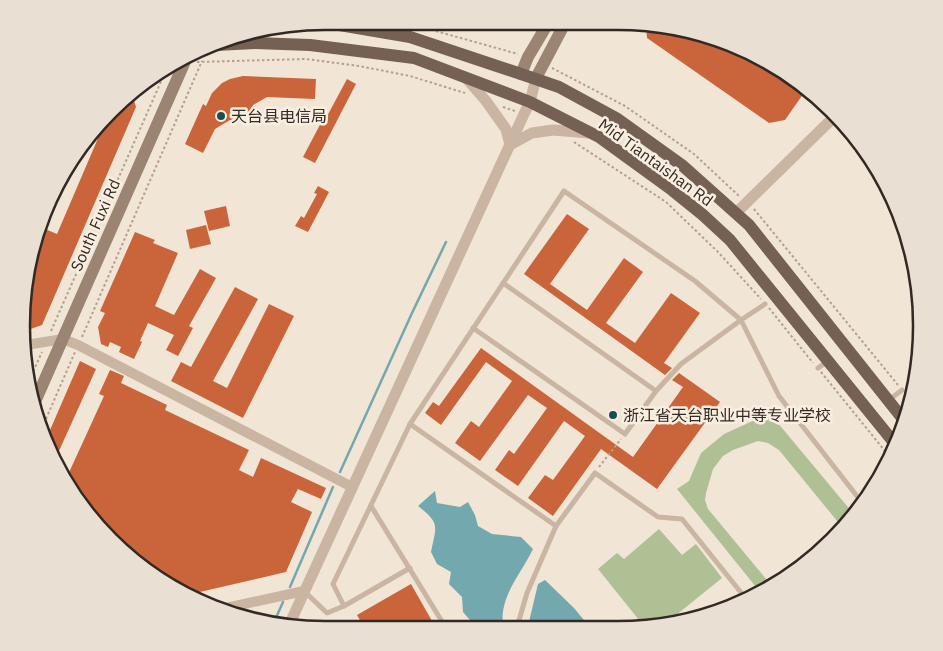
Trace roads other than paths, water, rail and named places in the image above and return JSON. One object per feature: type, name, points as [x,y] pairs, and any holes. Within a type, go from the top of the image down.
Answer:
[{"type":"main road","name":"Mid Tiantaishan Rd","points":[[369,30],[410,37],[559,87],[616,118],[683,166],[749,225],[899,414]]},
{"type":"main road","points":[[521,74],[528,57],[544,30]]},
{"type":"main road","points":[[536,78],[561,30]]},
{"type":"main road","name":"Mid Tiantaishan Rd","points":[[237,44],[310,45],[414,58],[530,102],[599,137],[672,190],[730,240],[823,365],[891,439]]},
{"type":"main road","name":"South Fuxi Rd","points":[[38,394],[182,67]]},
{"type":"street","points":[[466,78],[486,101],[506,129],[510,145]]},
{"type":"street","points":[[292,619],[530,102],[536,78]]},
{"type":"street","points":[[736,213],[830,121]]},
{"type":"street","points":[[510,145],[532,133],[554,130],[591,133]]},
{"type":"street","points":[[31,344],[63,339],[78,345],[352,487]]},
{"type":"street","points":[[234,606],[304,591]]},
{"type":"lane","points":[[344,606],[333,584],[410,424],[564,191],[695,282],[741,320],[779,396],[858,497]]},
{"type":"lane","points":[[503,283],[656,391]]},
{"type":"lane","points":[[473,328],[625,434],[656,391],[681,364],[765,304]]},
{"type":"lane","points":[[889,400],[902,390]]},
{"type":"lane","points":[[410,424],[556,526]]},
{"type":"lane","points":[[520,621],[527,593],[556,526],[594,473],[658,517],[682,520],[742,594]]},
{"type":"lane","points":[[371,506],[442,621]]},
{"type":"lane","points":[[304,591],[327,614],[410,568]]},
{"type":"water","points":[[435,491],[437,503],[460,507],[468,502],[478,526],[492,534],[521,537],[533,549],[507,596],[503,621],[471,621],[463,612],[462,597],[449,584],[451,572],[437,564],[431,552],[435,531],[434,522],[418,506]]},
{"type":"water","points":[[545,580],[585,621],[529,621],[538,584]]},
{"type":"waterway","points":[[340,472],[446,242]]},
{"type":"waterway","points":[[290,587],[333,487]]},
{"type":"waterway","points":[[277,616],[283,602]]},
{"type":"place","name":"天台县电信局","points":[[221,116]]},
{"type":"place","name":"浙江省天台职业中等专业学校","points":[[613,415]]}]
